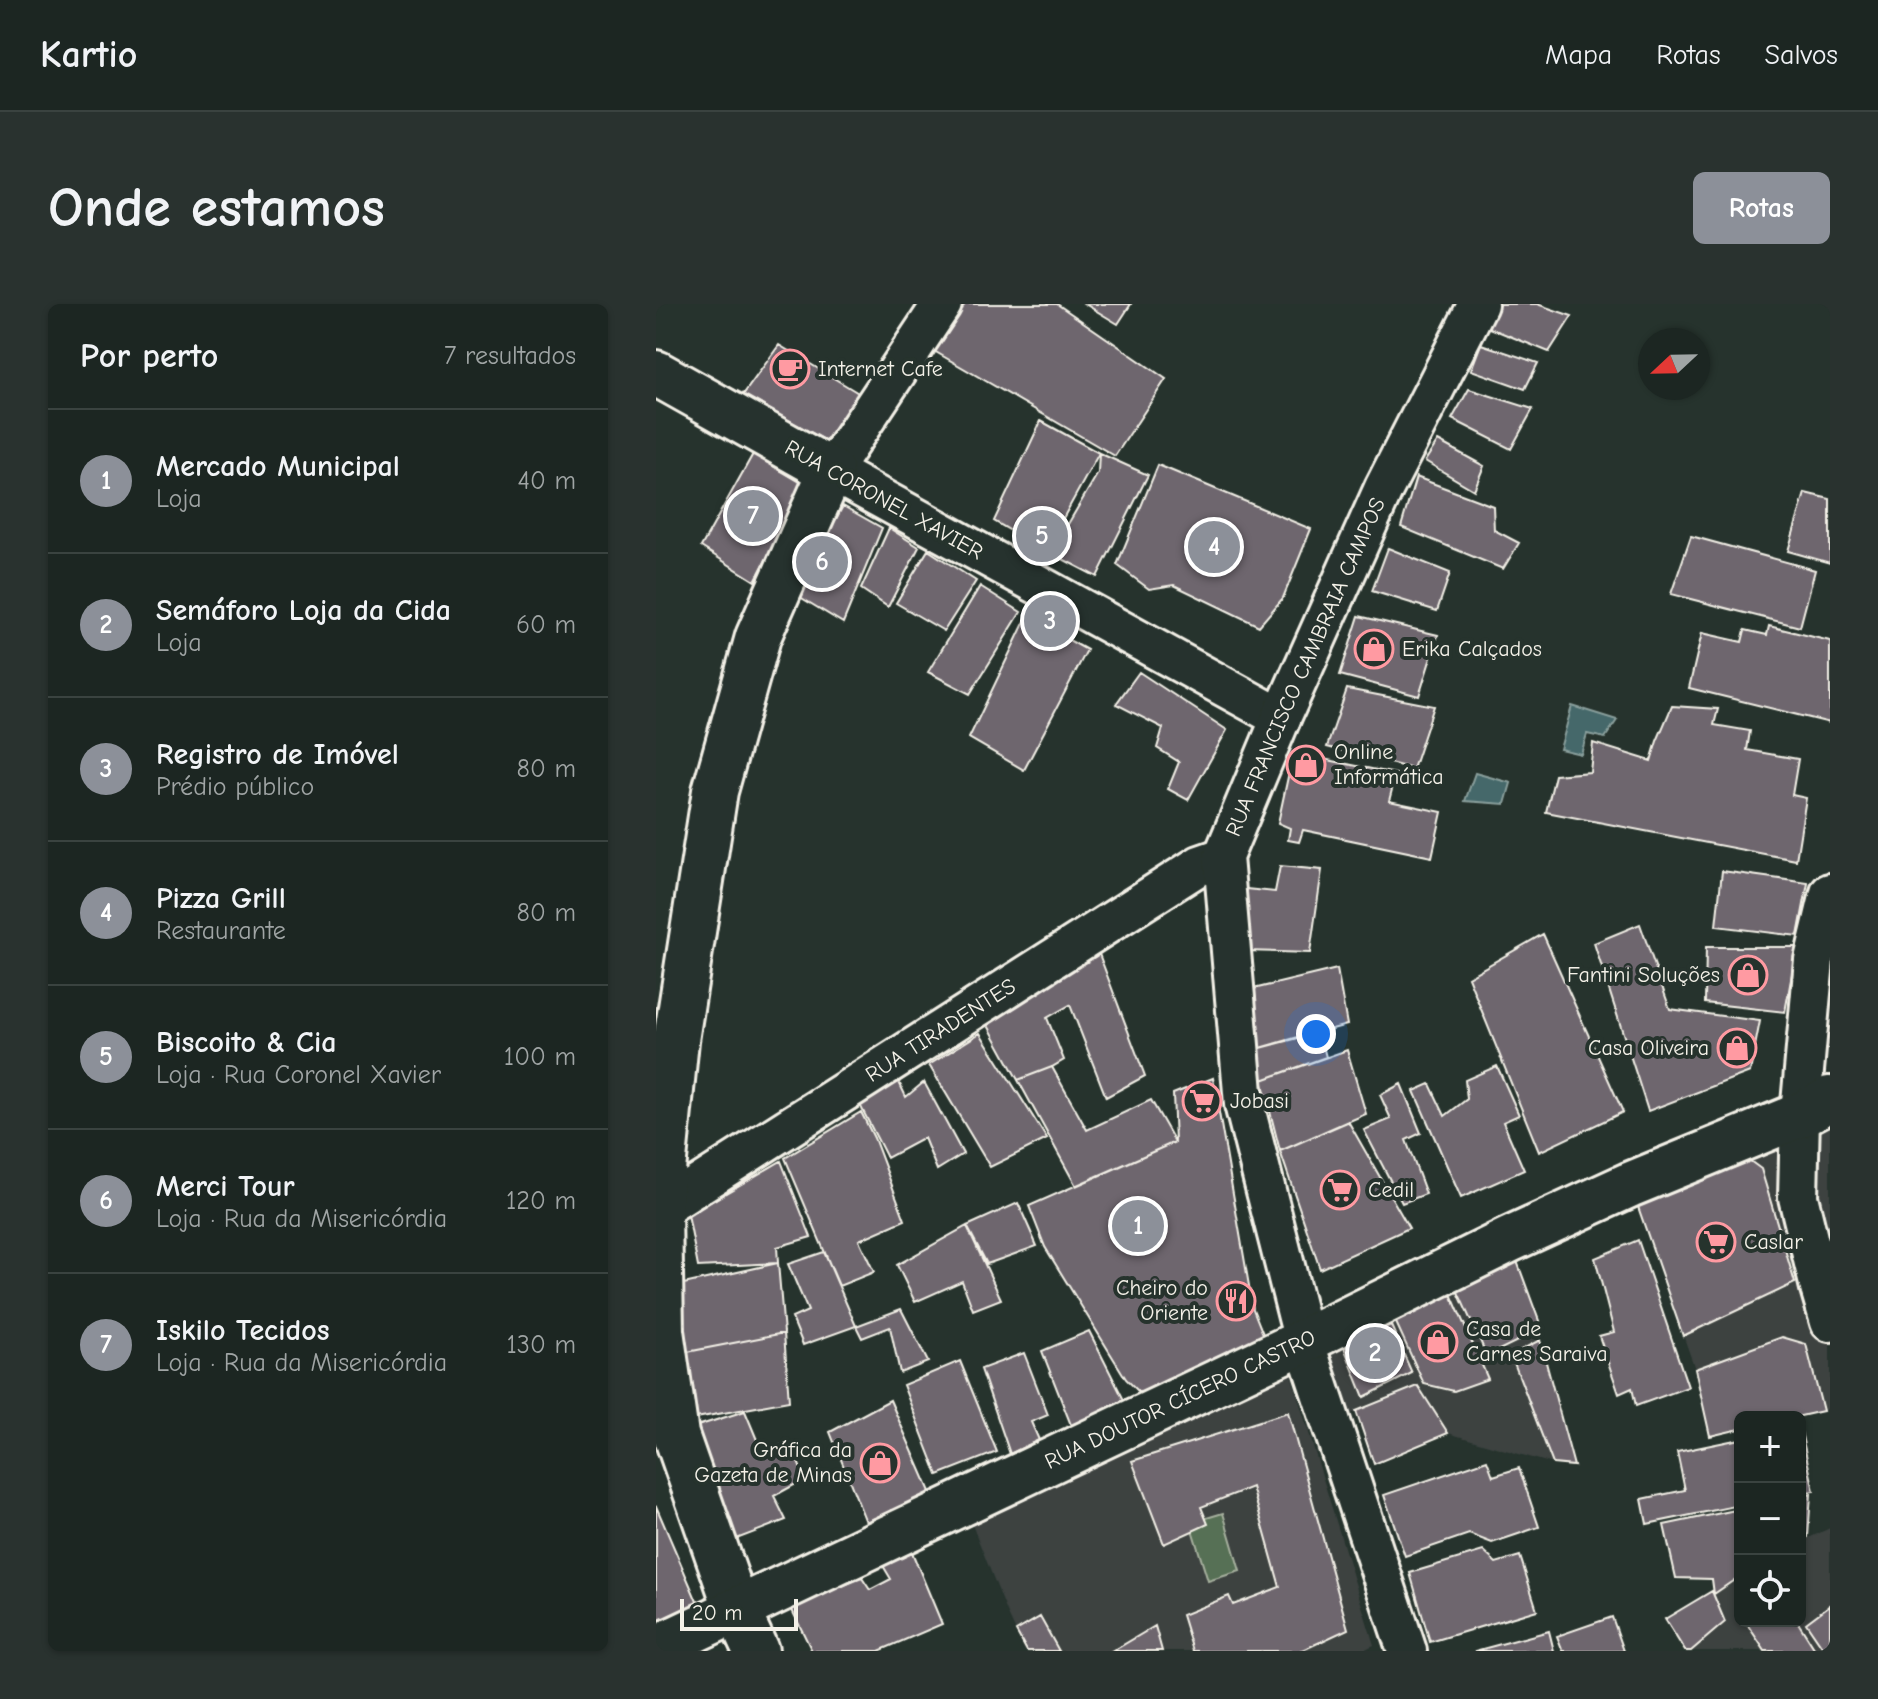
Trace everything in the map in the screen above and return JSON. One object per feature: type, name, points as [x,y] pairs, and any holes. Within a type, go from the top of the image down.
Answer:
[{"type":"street","points":[[756,1651],[737,1610],[676,1435],[661,1331],[659,1210],[676,1040],[715,791],[758,637],[831,471],[942,304]]},
{"type":"street","name":"RUA FRANCISCO CAMBRAIA CAMPOS","points":[[1407,1651],[1304,1341],[1244,1104],[1223,857],[1281,718],[1384,488],[1478,304]]},
{"type":"street","name":"RUA CORONEL XAVIER","points":[[656,373],[1281,718]]},
{"type":"street","name":"RUA TIRADENTES","points":[[659,1210],[1200,865],[1223,857]]},
{"type":"street","points":[[1830,893],[1814,960],[1815,1107],[1798,1197],[1830,1322]]},
{"type":"street","name":"RUA DOUTOR CÍCERO CASTRO","points":[[656,1648],[1304,1341],[1509,1240],[1629,1185],[1815,1107]]},
{"type":"shaded area","points":[[1830,1107],[1830,1407],[1823,1411],[1806,1412],[1734,1411],[1734,1430],[1710,1436],[1695,1369],[1636,1201]]},
{"type":"shaded area","points":[[1514,1253],[1542,1329],[1540,1340],[1574,1466],[1553,1464],[1448,1433],[1418,1386],[1351,1414],[1322,1338]]},
{"type":"shaded area","points":[[1290,1371],[1374,1645],[1361,1651],[1025,1651],[971,1522]]},
{"type":"shaded area","points":[[1830,1528],[1830,1651],[1691,1651],[1725,1622],[1714,1594],[1734,1580],[1734,1627],[1806,1627],[1806,1539]]},
{"type":"green space","points":[[1223,1513],[1240,1571],[1208,1581],[1190,1523]]},
{"type":"water","points":[[1572,706],[1617,720],[1605,738],[1587,734],[1581,754],[1560,749]]},
{"type":"water","points":[[1475,773],[1511,783],[1505,804],[1465,801]]},
{"type":"building","points":[[965,304],[1057,304],[1166,379],[1115,456],[934,351]]},
{"type":"building","points":[[1085,304],[1131,304],[1118,324]]},
{"type":"building","points":[[1497,304],[1537,304],[1572,316],[1549,352],[1485,326]]},
{"type":"building","points":[[1481,344],[1538,363],[1525,389],[1471,370]]},
{"type":"building","name":"Internet Cafe","points":[[779,345],[860,394],[830,443],[743,395]]},
{"type":"building","points":[[1469,389],[1533,409],[1511,449],[1452,419]]},
{"type":"building","points":[[1041,421],[1099,453],[1045,551],[994,521]]},
{"type":"building","points":[[1438,441],[1484,466],[1474,490],[1425,461]]},
{"type":"building","points":[[1099,453],[1148,475],[1097,577],[1051,553],[1098,473]]},
{"type":"building","points":[[753,454],[805,485],[755,581],[701,547]]},
{"type":"building","points":[[1158,465],[1311,529],[1283,598],[1259,626],[1174,585],[1149,589],[1117,565]]},
{"type":"building","points":[[1416,477],[1493,506],[1494,530],[1519,543],[1503,569],[1401,527]]},
{"type":"building","points":[[1805,493],[1830,499],[1830,563],[1788,551]]},
{"type":"building","points":[[843,506],[882,528],[843,623],[795,594]]},
{"type":"building","points":[[889,528],[919,547],[888,607],[861,589]]},
{"type":"building","points":[[1691,536],[1815,570],[1800,627],[1671,594]]},
{"type":"building","points":[[1388,548],[1450,573],[1437,611],[1372,591]]},
{"type":"building","points":[[928,550],[976,581],[944,631],[896,603]]},
{"type":"building","points":[[980,586],[1021,612],[970,694],[928,672]]},
{"type":"building","points":[[1359,616],[1438,635],[1419,696],[1340,675]]},
{"type":"building","points":[[1027,617],[1087,650],[1024,770],[969,738]]},
{"type":"building","points":[[1769,626],[1830,641],[1830,723],[1689,688],[1702,633],[1742,642],[1745,630],[1767,635]]},
{"type":"building","points":[[1139,672],[1227,730],[1188,800],[1168,789],[1179,762],[1157,748],[1163,728],[1116,704]]},
{"type":"building","points":[[1347,689],[1434,706],[1413,769],[1327,747]]},
{"type":"building","points":[[1672,706],[1718,709],[1714,725],[1750,731],[1747,750],[1798,759],[1792,795],[1806,798],[1796,860],[1546,812],[1555,775],[1590,772],[1593,743],[1651,761]]},
{"type":"building","name":"Online Informática","points":[[1295,752],[1323,759],[1316,780],[1289,772]]},
{"type":"building","points":[[1323,759],[1396,774],[1389,801],[1442,812],[1432,857],[1303,830],[1299,842],[1288,840],[1290,828],[1278,823],[1289,772],[1316,780]]},
{"type":"building","points":[[1280,866],[1322,870],[1310,953],[1245,951],[1247,889],[1275,892]]},
{"type":"building","points":[[1722,871],[1808,883],[1798,936],[1716,926]]},
{"type":"building","points":[[1640,924],[1670,1009],[1760,1021],[1750,1072],[1648,1111],[1594,943]]},
{"type":"building","points":[[1543,934],[1623,1112],[1539,1152],[1468,977]]},
{"type":"building","name":"Fantini Soluções","points":[[1706,947],[1797,947],[1785,1012],[1705,1003]]},
{"type":"building","points":[[1099,954],[1145,1076],[1106,1097],[1070,1005],[1047,1018],[1064,1060],[1018,1080],[985,1020]]},
{"type":"building","points":[[1337,969],[1347,1025],[1257,1049],[1245,991]]},
{"type":"building","points":[[1319,1031],[1326,1057],[1262,1080],[1257,1049]]},
{"type":"building","points":[[980,1033],[1047,1139],[990,1167],[929,1065]]},
{"type":"building","points":[[1347,1050],[1366,1114],[1280,1151],[1262,1080]]},
{"type":"building","points":[[1497,1066],[1519,1115],[1503,1122],[1524,1170],[1461,1198],[1414,1091],[1430,1084],[1445,1116],[1467,1099],[1465,1080]]},
{"type":"building","points":[[1052,1067],[1087,1130],[1151,1100],[1175,1142],[1076,1186],[1018,1080]]},
{"type":"building","points":[[1213,1078],[1253,1309],[1265,1339],[1143,1396],[1126,1379],[1045,1247],[1029,1206],[1175,1142],[1173,1094]]},
{"type":"building","points":[[898,1080],[906,1097],[924,1082],[963,1154],[937,1170],[924,1138],[887,1158],[859,1103]]},
{"type":"building","points":[[1401,1084],[1421,1133],[1406,1140],[1426,1194],[1402,1203],[1364,1130],[1391,1119],[1380,1095]]},
{"type":"building","points":[[861,1112],[905,1220],[859,1240],[874,1272],[839,1286],[785,1158]]},
{"type":"building","name":"Cedil","points":[[1348,1121],[1409,1228],[1320,1269],[1280,1151]]},
{"type":"building","name":"Caslar","points":[[1746,1158],[1761,1169],[1795,1283],[1683,1336],[1636,1201]]},
{"type":"building","points":[[781,1161],[811,1237],[777,1247],[778,1263],[698,1267],[688,1215]]},
{"type":"building","points":[[1018,1203],[1037,1246],[987,1264],[967,1226]]},
{"type":"building","points":[[967,1226],[1001,1299],[973,1310],[962,1281],[915,1302],[897,1265]]},
{"type":"building","points":[[1638,1240],[1688,1387],[1636,1406],[1632,1388],[1619,1394],[1599,1336],[1614,1332],[1595,1258]]},
{"type":"building","points":[[824,1252],[856,1326],[803,1345],[792,1318],[808,1311],[788,1264]]},
{"type":"building","points":[[1514,1253],[1542,1329],[1487,1356],[1452,1279]]},
{"type":"building","points":[[778,1263],[784,1333],[687,1352],[679,1285]]},
{"type":"building","name":"Casa de Carnes Saraiva","points":[[1444,1278],[1488,1379],[1454,1391],[1424,1384],[1388,1305]]},
{"type":"building","points":[[901,1309],[928,1362],[900,1373],[890,1327],[862,1338],[856,1326]]},
{"type":"building","points":[[1384,1310],[1412,1373],[1364,1397],[1338,1332]]},
{"type":"building","points":[[1089,1331],[1126,1404],[1073,1430],[1042,1351]]},
{"type":"building","points":[[784,1333],[789,1401],[696,1418],[687,1352]]},
{"type":"building","points":[[1782,1337],[1806,1344],[1823,1411],[1806,1415],[1806,1411],[1734,1411],[1734,1430],[1710,1436],[1695,1369]]},
{"type":"building","points":[[1540,1340],[1574,1466],[1553,1464],[1511,1355]]},
{"type":"building","points":[[1024,1353],[1048,1415],[1031,1422],[1039,1440],[1010,1454],[981,1369]]},
{"type":"building","points":[[960,1361],[997,1452],[938,1475],[903,1385]]},
{"type":"building","points":[[1418,1386],[1448,1433],[1374,1464],[1356,1411]]},
{"type":"building","name":"Gráfica da Gazeta de Minas","points":[[890,1400],[931,1494],[866,1522],[830,1432]]},
{"type":"building","points":[[745,1411],[762,1452],[790,1442],[805,1479],[774,1496],[786,1520],[734,1540],[694,1427]]},
{"type":"building","points":[[1288,1412],[1348,1629],[1301,1651],[1193,1651],[1182,1615],[1229,1596],[1233,1605],[1280,1587],[1252,1487],[1201,1507],[1208,1524],[1164,1544],[1132,1461]]},
{"type":"building","points":[[1734,1440],[1734,1506],[1647,1524],[1642,1499],[1685,1490],[1677,1452]]},
{"type":"building","points":[[1806,1454],[1814,1491],[1806,1492]]},
{"type":"building","points":[[1487,1460],[1493,1476],[1519,1468],[1539,1527],[1492,1543],[1469,1534],[1405,1556],[1384,1495]]},
{"type":"building","points":[[1811,1494],[1806,1538],[1806,1495]]},
{"type":"building","points":[[656,1506],[699,1606],[656,1625]]},
{"type":"building","points":[[1734,1510],[1734,1580],[1714,1594],[1712,1579],[1676,1578],[1664,1525]]},
{"type":"building","points":[[909,1545],[942,1624],[879,1651],[812,1651],[790,1606],[862,1578],[870,1590],[891,1579],[879,1559]]},
{"type":"building","points":[[1483,1551],[1496,1563],[1520,1556],[1537,1610],[1430,1642],[1410,1573]]},
{"type":"building","points":[[1712,1591],[1725,1622],[1691,1651],[1685,1651],[1665,1619]]},
{"type":"building","points":[[1830,1605],[1830,1651],[1825,1651],[1806,1623]]},
{"type":"building","points":[[1040,1617],[1059,1651],[1027,1651],[1016,1631]]},
{"type":"building","points":[[1612,1617],[1624,1651],[1563,1651],[1557,1636]]},
{"type":"building","points":[[1155,1626],[1162,1651],[1113,1651]]},
{"type":"building","points":[[1749,1627],[1801,1627],[1816,1651],[1765,1651]]},
{"type":"building","points":[[1549,1631],[1554,1651],[1475,1651]]},
{"type":"place","name":"Internet Cafe","points":[[790,369]]},
{"type":"place","name":"Iskilo Tecidos","points":[[753,516]]},
{"type":"place","name":"Biscoito & Cia","points":[[1042,536]]},
{"type":"place","name":"Pizza Grill","points":[[1214,547]]},
{"type":"place","name":"Merci Tour","points":[[822,562]]},
{"type":"place","name":"Registro de Imóvel","points":[[1050,621]]},
{"type":"place","name":"Erika Calçados","points":[[1374,649]]},
{"type":"place","name":"Online Informática","points":[[1306,765]]},
{"type":"place","name":"Fantini Soluções","points":[[1748,975]]},
{"type":"place","name":"Casa Oliveira","points":[[1737,1048]]},
{"type":"place","name":"Jobasi","points":[[1202,1101]]},
{"type":"place","name":"Cedil","points":[[1340,1190]]},
{"type":"place","name":"Mercado Municipal","points":[[1138,1226]]},
{"type":"place","name":"Caslar","points":[[1716,1242]]},
{"type":"place","name":"Cheiro do Oriente","points":[[1236,1301]]},
{"type":"place","name":"Casa de Carnes Saraiva","points":[[1438,1342]]},
{"type":"place","name":"Semáforo Loja da Cida","points":[[1375,1353]]},
{"type":"place","name":"Gráfica da Gazeta de Minas","points":[[880,1463]]}]
